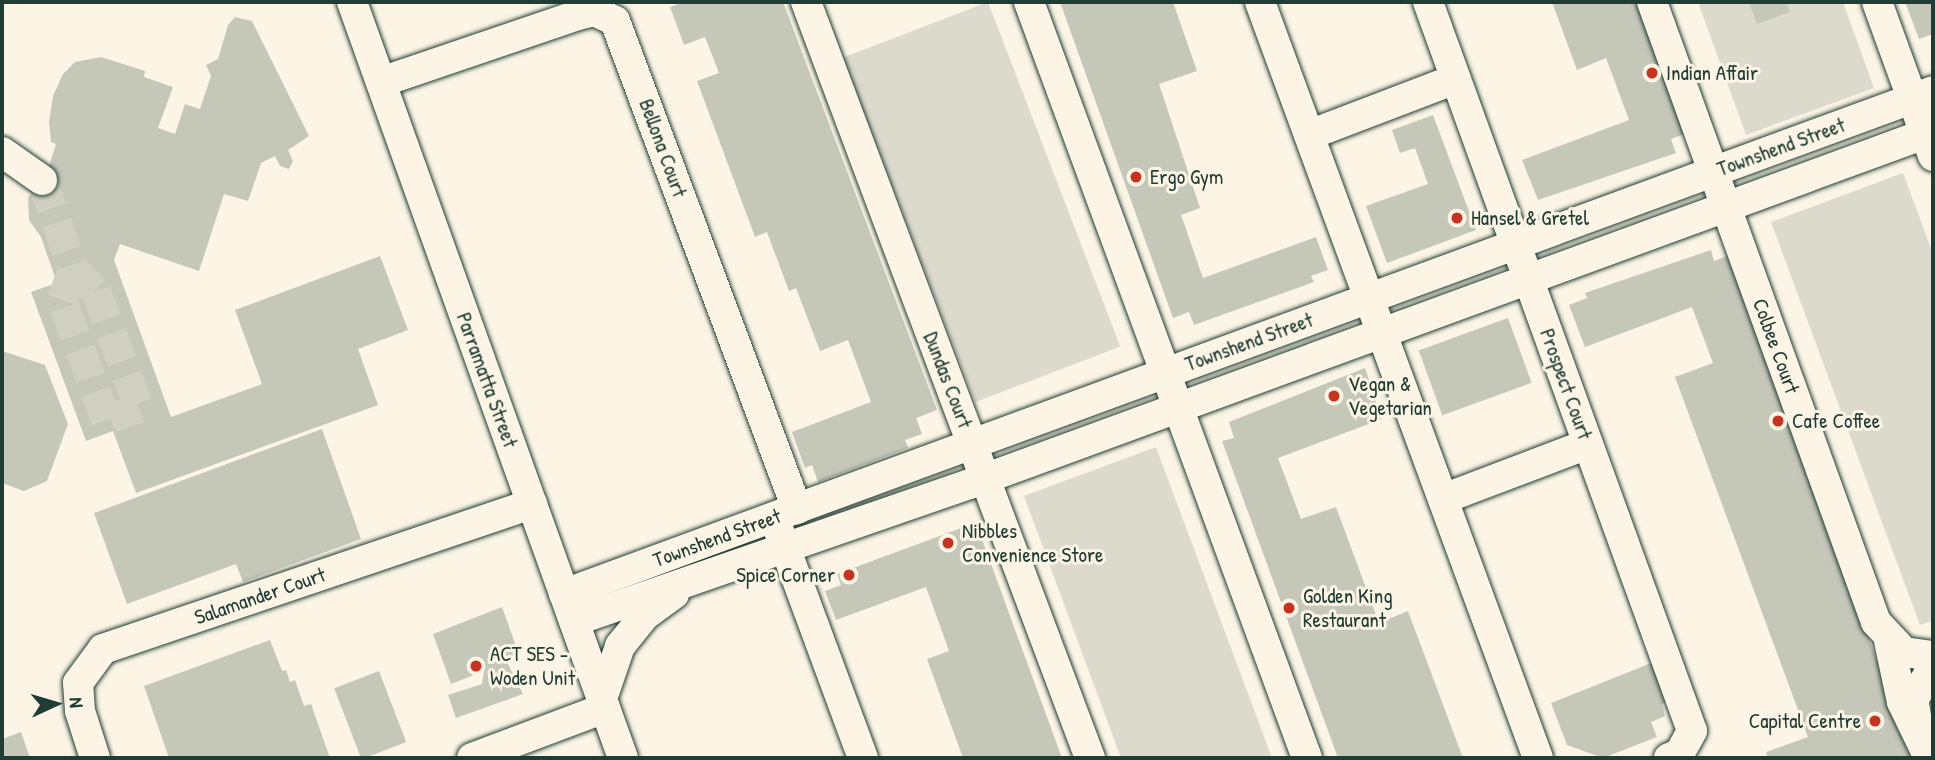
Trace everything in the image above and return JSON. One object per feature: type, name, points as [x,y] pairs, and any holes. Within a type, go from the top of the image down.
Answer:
[{"type":"street","name":"Parramatta Street","points":[[352,2],[623,758]]},
{"type":"street","name":"Dundas Court","points":[[806,2],[1090,758]]},
{"type":"street","points":[[1029,2],[1307,758]]},
{"type":"street","points":[[1260,2],[1538,758]]},
{"type":"street","name":"Prospect Court","points":[[1428,2],[1692,731],[1679,754],[1669,758]]},
{"type":"street","name":"Colbee Court","points":[[1652,2],[1876,622],[1889,641],[1902,702],[1918,730]]},
{"type":"street","points":[[1877,2],[1923,95],[1931,140]]},
{"type":"street","name":"Bellona Court","points":[[380,82],[578,15],[594,11],[615,21],[785,513],[786,549],[863,758]]},
{"type":"street","points":[[1309,135],[1456,79]]},
{"type":"street","name":"Townshend Street","points":[[569,607],[785,513],[1923,95]]},
{"type":"street","name":"Townshend Street","points":[[569,607],[688,583],[985,478],[1726,207],[1931,140]]},
{"type":"street","points":[[2,152],[41,180]]},
{"type":"street","points":[[1443,499],[1588,444]]},
{"type":"street","name":"Salamander Court","points":[[95,758],[80,711],[78,683],[103,649],[532,504]]},
{"type":"street","name":"Townshend Street","points":[[603,704],[620,646],[632,630],[688,583]]},
{"type":"street","points":[[1889,641],[1904,652],[1933,656]]},
{"type":"street","points":[[1929,758],[1918,730],[1913,700],[1933,667]]},
{"type":"street","points":[[472,758],[603,704]]},
{"type":"shaded area","points":[[988,2],[1120,346],[976,402],[843,58]]},
{"type":"shaded area","points":[[1698,2],[1843,2],[1874,88],[1746,135]]},
{"type":"shaded area","points":[[1903,173],[1933,254],[1933,621],[1920,625],[1771,222]]},
{"type":"shaded area","points":[[1156,447],[1272,758],[1121,758],[1024,496]]},
{"type":"building","points":[[684,2],[783,2],[937,410],[916,418],[922,434],[905,440],[908,448],[818,482],[812,465],[805,468],[792,432],[871,402],[848,340],[820,351],[796,288],[789,291],[767,232],[755,237],[697,81],[719,73],[705,37],[684,45],[670,7]]},
{"type":"building","points":[[1060,2],[1173,2],[1197,71],[1159,84],[1200,208],[1181,215],[1203,278],[1316,237],[1328,270],[1311,276],[1314,282],[1194,325],[1189,312],[1173,318]]},
{"type":"building","points":[[1552,2],[1639,2],[1687,133],[1671,139],[1676,153],[1538,200],[1522,160],[1629,120],[1606,58],[1577,70]]},
{"type":"building","points":[[1749,2],[1786,2],[1790,12],[1757,24]]},
{"type":"building","points":[[1905,2],[1933,2],[1933,34],[1919,39]]},
{"type":"building","points":[[235,17],[252,21],[309,136],[288,150],[293,161],[289,169],[280,166],[275,156],[261,163],[248,201],[224,194],[199,271],[120,244],[114,260],[171,417],[262,384],[235,310],[380,256],[408,330],[358,349],[378,405],[136,493],[113,431],[86,441],[31,292],[57,283],[41,237],[29,220],[28,198],[47,173],[56,144],[51,142],[49,122],[53,96],[63,74],[75,62],[101,57],[145,71],[144,77],[173,87],[158,128],[175,134],[185,104],[200,109],[211,76],[206,65],[218,59],[228,25]]},
{"type":"building","points":[[1433,115],[1476,230],[1387,263],[1366,206],[1428,184],[1415,148],[1400,153],[1392,130]]},
{"type":"building","points":[[1711,250],[1714,261],[1727,256],[1913,758],[1768,758],[1766,752],[1808,737],[1675,377],[1713,363],[1692,307],[1585,347],[1569,305],[1587,298],[1585,293]]},
{"type":"building","points":[[1508,318],[1532,383],[1442,415],[1419,350]]},
{"type":"building","points":[[2,351],[45,365],[68,424],[47,481],[24,491],[2,483]]},
{"type":"building","points":[[1365,368],[1382,419],[1278,458],[1301,519],[1336,507],[1379,623],[1408,611],[1463,758],[1338,758],[1222,441],[1234,438],[1229,422]]},
{"type":"building","points":[[322,429],[361,539],[243,582],[236,564],[127,604],[94,513]]},
{"type":"building","points":[[964,527],[967,535],[979,531],[1062,758],[963,758],[927,659],[949,651],[926,587],[836,620],[825,591],[841,585],[837,574]]},
{"type":"building","name":"ACT SES - Woden Unit","points":[[502,607],[520,657],[507,662],[523,694],[456,718],[448,695],[482,684],[484,671],[451,684],[433,634]]},
{"type":"building","points":[[270,640],[282,671],[286,670],[290,682],[295,680],[304,706],[311,704],[330,758],[169,758],[144,686]]},
{"type":"building","points":[[1654,662],[1668,702],[1662,704],[1665,716],[1651,722],[1657,737],[1603,758],[1567,745],[1551,703]]},
{"type":"building","points":[[379,671],[406,742],[361,758],[334,688]]},
{"type":"building","points":[[21,732],[30,758],[2,758],[2,739]]},
{"type":"tunnel","points":[[42,180],[73,269],[96,291],[139,408],[106,420],[62,300],[73,269]]},
{"type":"place","name":"Indian Affair","points":[[1652,73]]},
{"type":"place","name":"Ergo Gym","points":[[1136,177]]},
{"type":"place","name":"Hansel & Gretel","points":[[1457,218]]},
{"type":"place","name":"Vegan & Vegetarian","points":[[1334,396]]},
{"type":"place","name":"Cafe Coffee","points":[[1778,421]]},
{"type":"place","name":"Nibbles Convenience Store","points":[[948,543]]},
{"type":"place","name":"Spice Corner","points":[[849,575]]},
{"type":"place","name":"Golden King Restaurant","points":[[1289,608]]},
{"type":"place","name":"ACT SES - Woden Unit","points":[[476,666]]},
{"type":"place","name":"Capital Centre","points":[[1875,721]]}]
